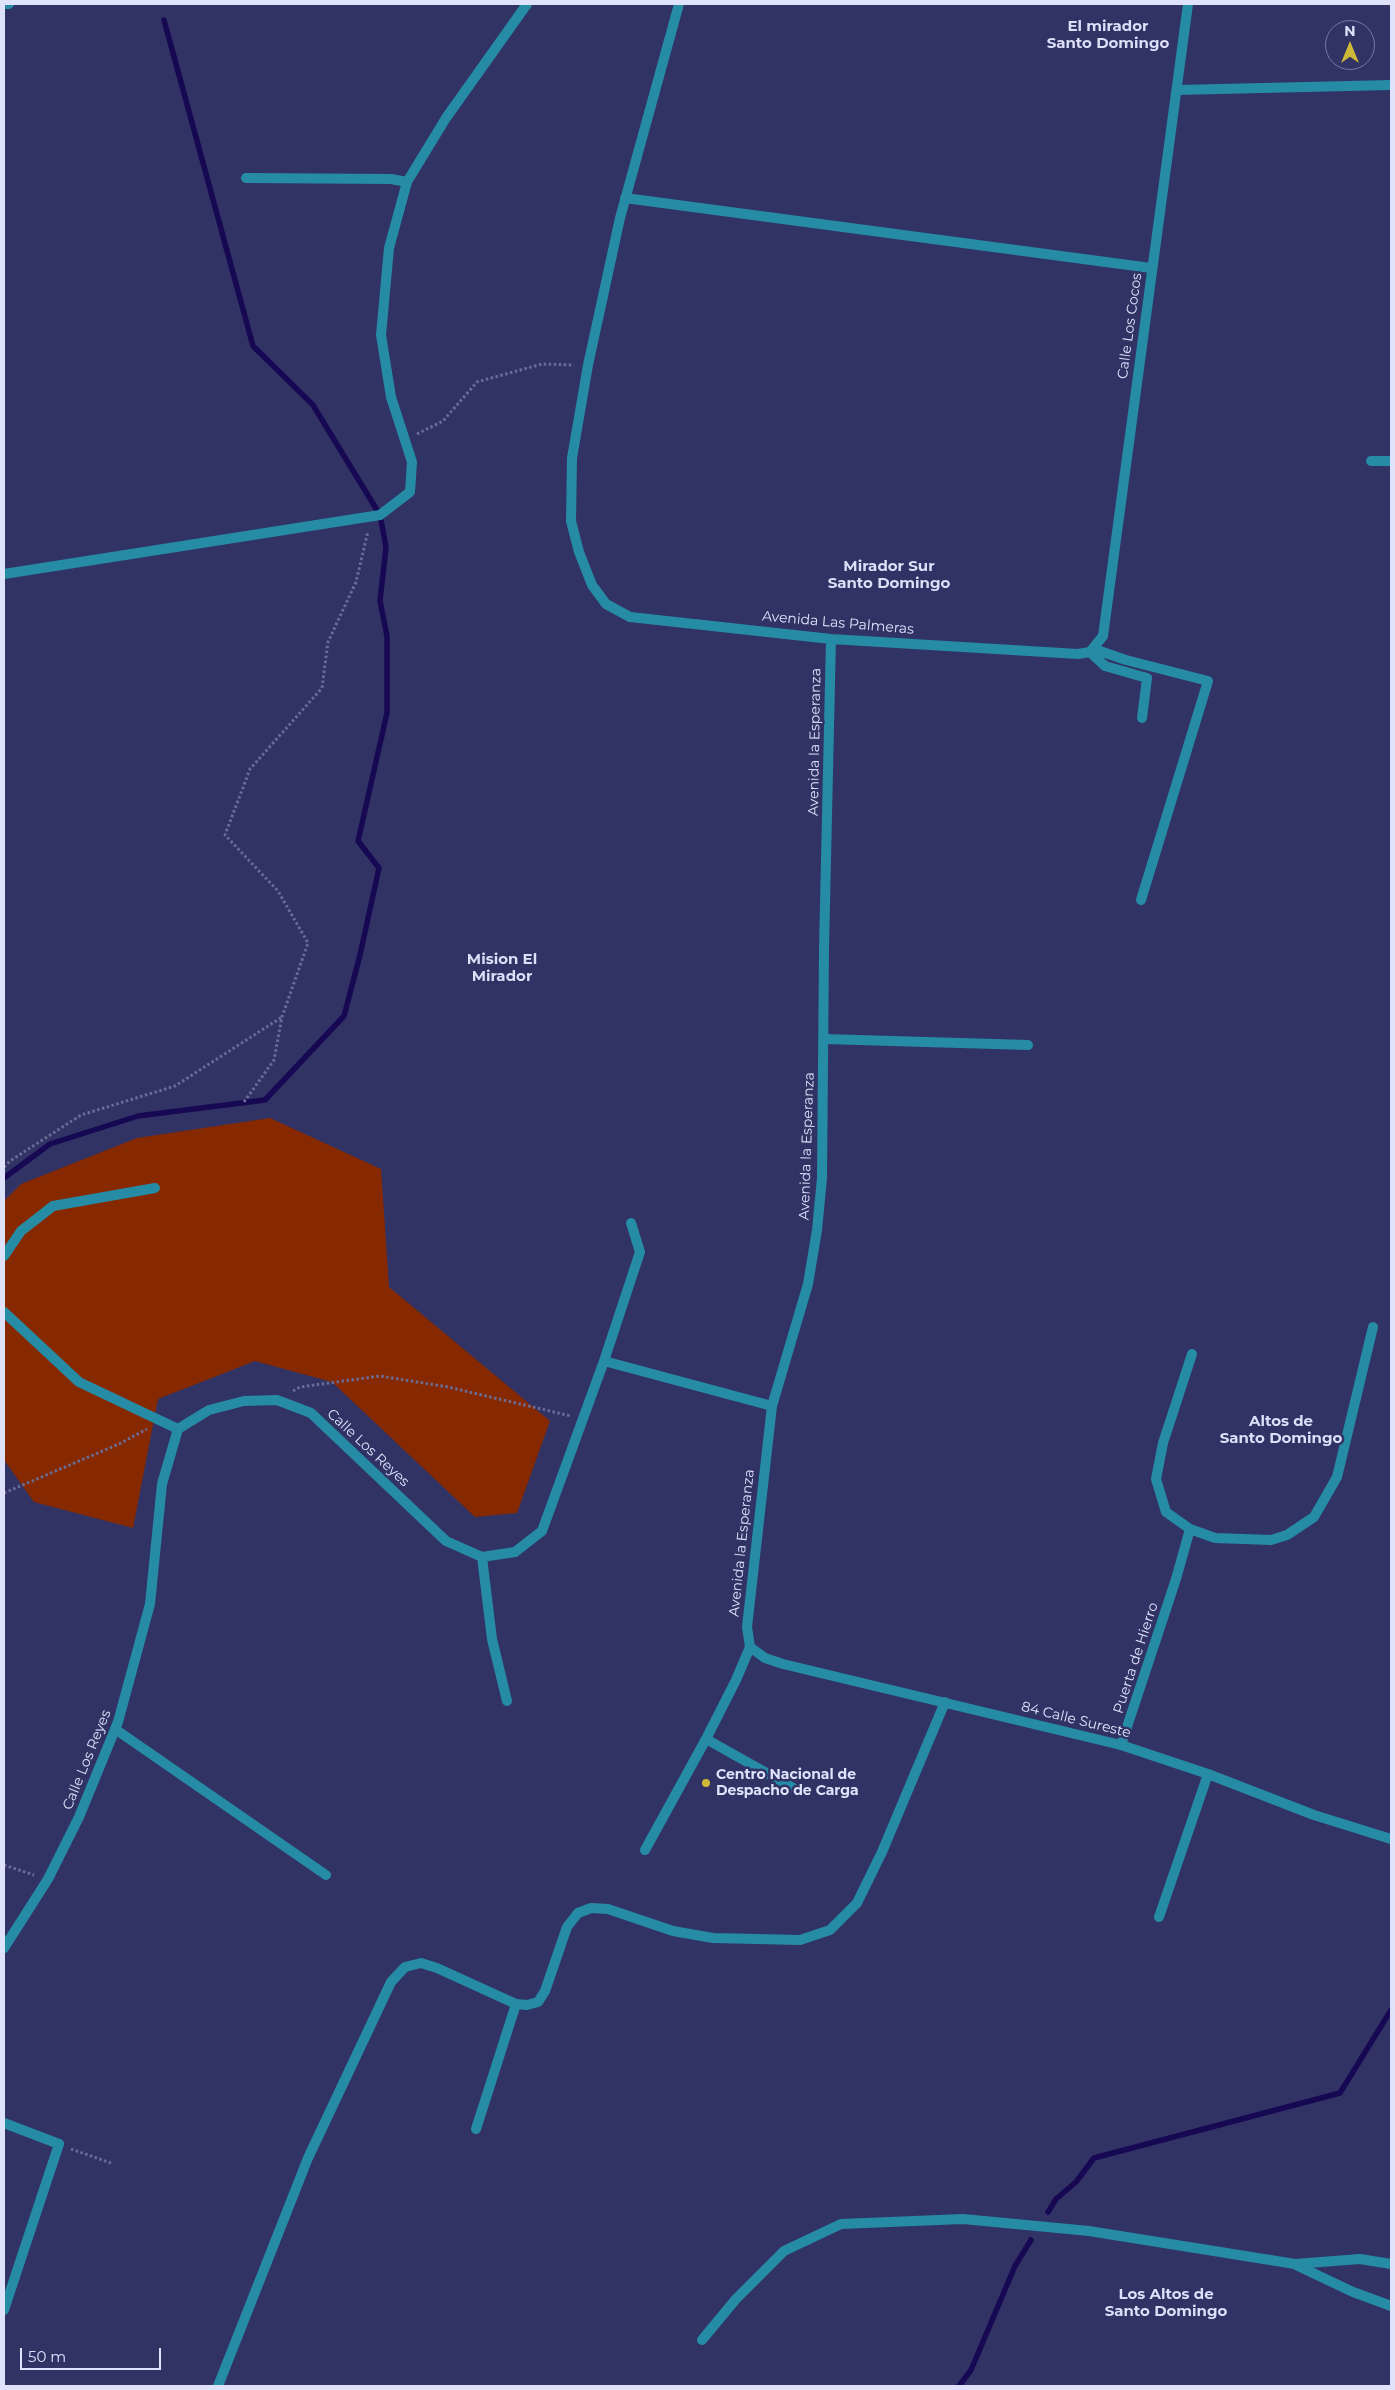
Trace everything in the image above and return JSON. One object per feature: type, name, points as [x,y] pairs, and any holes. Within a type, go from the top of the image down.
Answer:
[{"type":"street","points":[[4,4],[9,4]]},
{"type":"street","points":[[4,574],[380,515],[410,492],[412,462],[392,398],[381,335],[389,248],[407,182],[446,118],[527,4]]},
{"type":"street","name":"Avenida Las Palmeras","points":[[679,4],[625,198],[588,365],[572,458],[571,521],[579,552],[592,585],[606,604],[630,617],[831,639],[1078,654],[1092,650]]},
{"type":"street","name":"Calle Los Cocos","points":[[1092,650],[1102,636],[1188,4]]},
{"type":"street","points":[[1177,90],[1391,85]]},
{"type":"street","points":[[246,178],[391,179],[407,182]]},
{"type":"street","points":[[625,198],[1151,268]]},
{"type":"street","points":[[1371,462],[1391,461]]},
{"type":"street","name":"Avenida la Esperanza","points":[[750,1647],[746,1627],[772,1406],[808,1284],[817,1230],[822,1178],[831,639]]},
{"type":"street","points":[[1092,650],[1105,666],[1147,678],[1142,718]]},
{"type":"street","points":[[1092,650],[1208,681],[1141,900]]},
{"type":"street","points":[[824,1039],[1028,1045]]},
{"type":"street","points":[[4,1256],[21,1231],[53,1206],[155,1188]]},
{"type":"street","points":[[507,1701],[492,1638],[482,1557],[515,1552],[542,1531],[604,1361],[640,1252],[631,1223]]},
{"type":"street","points":[[4,1312],[78,1382],[178,1429]]},
{"type":"street","points":[[1192,1354],[1163,1443],[1156,1479],[1166,1512],[1190,1529],[1215,1538],[1271,1540],[1287,1535],[1314,1517],[1337,1477],[1373,1327]]},
{"type":"street","points":[[604,1361],[772,1406]]},
{"type":"street","name":"Calle Los Reyes","points":[[4,1948],[48,1879],[79,1817],[115,1729],[150,1604],[162,1484],[178,1429],[209,1410],[244,1400],[277,1400],[311,1413],[446,1541],[482,1557]]},
{"type":"street","name":"Puerta de Hierro","points":[[1121,1745],[1176,1580],[1190,1529]]},
{"type":"street","points":[[645,1850],[706,1739],[736,1680],[750,1647]]},
{"type":"street","name":"84 Calle Sureste","points":[[750,1647],[765,1658],[784,1664],[1121,1745],[1208,1774],[1314,1815],[1391,1839]]},
{"type":"street","points":[[218,2386],[308,2158],[391,1982],[405,1967],[421,1963],[437,1968],[516,2004],[527,2005],[538,2002],[545,1991],[567,1927],[578,1913],[591,1908],[608,1909],[673,1931],[713,1938],[800,1940],[830,1930],[857,1903],[882,1852],[946,1702]]},
{"type":"street","points":[[115,1729],[326,1875]]},
{"type":"street","points":[[706,1739],[797,1790]]},
{"type":"street","points":[[1159,1917],[1208,1774]]},
{"type":"street","points":[[476,2129],[516,2004]]},
{"type":"street","points":[[4,2123],[59,2144],[4,2310]]},
{"type":"street","points":[[702,2340],[736,2299],[784,2251],[841,2224],[963,2219],[1089,2231],[1295,2264],[1360,2259],[1391,2264]]},
{"type":"street","points":[[1295,2264],[1353,2292],[1391,2306]]},
{"type":"path","points":[[405,440],[443,421],[477,382],[542,364],[588,365]]},
{"type":"path","points":[[244,1102],[274,1060],[282,1017],[308,943],[278,891],[226,835],[250,768],[322,688],[328,642],[356,582],[372,516]]},
{"type":"path","points":[[4,1167],[10,1161],[81,1115],[175,1086],[282,1017]]},
{"type":"path","points":[[277,1400],[300,1387],[380,1376],[448,1387],[565,1416],[584,1415]]},
{"type":"path","points":[[4,1493],[119,1444],[161,1421]]},
{"type":"path","points":[[4,1865],[21,1872],[48,1879]]},
{"type":"path","points":[[59,2144],[110,2163]]},
{"type":"shaded area","points":[[270,1118],[381,1169],[389,1287],[550,1421],[517,1513],[475,1517],[332,1382],[255,1361],[158,1399],[133,1528],[34,1502],[4,1460],[4,1201],[21,1184],[137,1138]]},
{"type":"waterway","points":[[4,1178],[50,1144],[138,1116],[265,1100],[344,1016],[360,955],[379,868],[358,841],[387,713],[387,636],[380,601],[386,547],[380,515],[313,405],[253,346],[164,20]]},
{"type":"waterway","points":[[1048,2212],[1056,2199],[1076,2182],[1094,2158],[1340,2093],[1391,2010]]},
{"type":"waterway","points":[[959,2386],[971,2370],[1015,2266],[1031,2240]]},
{"type":"place","name":"Centro Nacional de Despacho de Carga","points":[[706,1783]]},
{"type":"district","name":"El mirador Santo Domingo","points":[[1108,36]]},
{"type":"district","name":"Mirador Sur Santo Domingo","points":[[889,576]]},
{"type":"district","name":"Mision El Mirador","points":[[502,968]]},
{"type":"district","name":"Altos de Santo Domingo","points":[[1281,1430]]},
{"type":"district","name":"Los Altos de Santo Domingo","points":[[1166,2304]]}]
